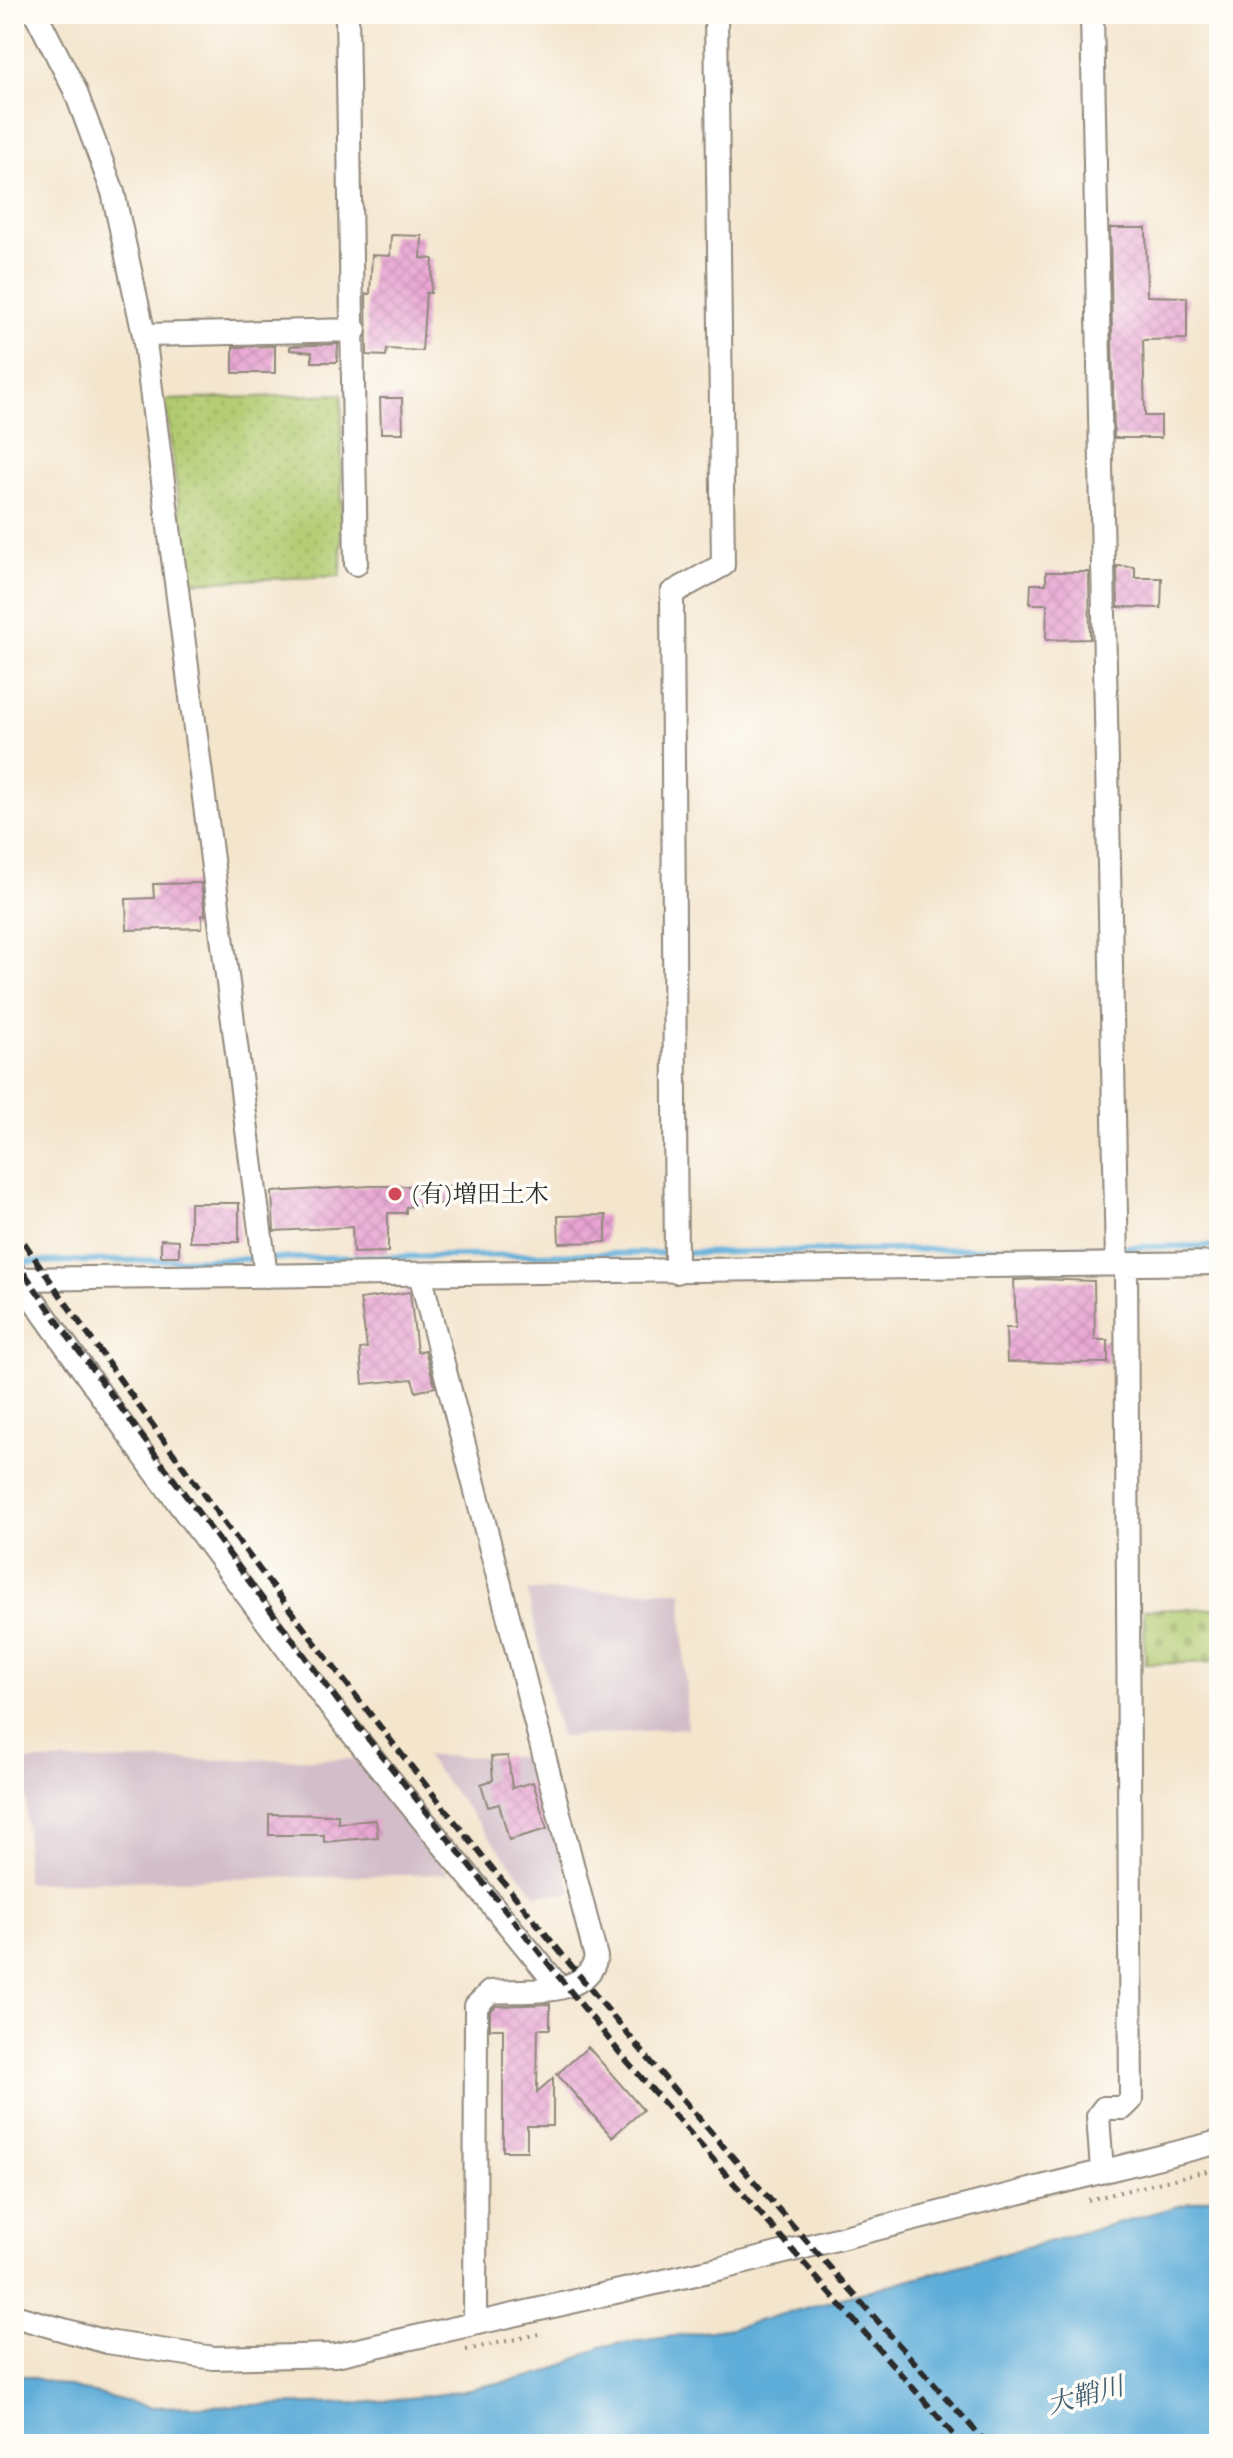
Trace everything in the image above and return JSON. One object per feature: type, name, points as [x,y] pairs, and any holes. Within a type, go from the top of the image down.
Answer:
[{"type":"street","points":[[36,14],[75,90],[113,192],[144,335],[265,1266]]},
{"type":"street","points":[[347,14],[355,330],[356,564]]},
{"type":"street","points":[[677,1260],[672,593],[723,565],[716,14]]},
{"type":"street","points":[[1092,14],[1120,1257],[1131,2100],[1123,2108],[1104,2108],[1098,2116],[1102,2170]]},
{"type":"street","points":[[144,335],[355,330]]},
{"type":"street","points":[[15,1275],[265,1266],[420,1274],[677,1260],[698,1268],[1120,1257],[1219,1263]]},
{"type":"street","points":[[420,1274],[596,1957],[593,1971],[579,1983],[490,1992],[476,2006],[475,2323]]},
{"type":"street","points":[[15,1275],[154,1470],[330,1706],[559,1987]]},
{"type":"street","points":[[14,2316],[107,2342],[214,2358],[336,2355],[722,2268],[1219,2142]]},
{"type":"shaded area","points":[[527,1591],[682,1591],[687,1728],[560,1737]]},
{"type":"shaded area","points":[[425,1756],[530,1757],[572,1893],[536,1895]]},
{"type":"shaded area","points":[[359,1759],[449,1874],[26,1883],[26,1761]]},
{"type":"green space","points":[[342,394],[341,576],[189,582],[165,400]]},
{"type":"green space","points":[[1219,1608],[1219,1662],[1145,1664],[1144,1610]]},
{"type":"water","name":"大鞘川","points":[[1219,2195],[1219,2444],[14,2444],[14,2373],[149,2407],[362,2403],[443,2394],[544,2374],[603,2346],[732,2328]]},
{"type":"building","points":[[1110,228],[1146,228],[1147,296],[1187,297],[1187,339],[1143,340],[1145,416],[1161,416],[1161,438],[1114,438]]},
{"type":"building","points":[[391,235],[422,236],[421,258],[433,259],[431,293],[426,293],[422,351],[387,349],[386,356],[367,355],[366,294],[370,294],[372,255],[390,256]]},
{"type":"building","points":[[338,344],[337,362],[312,362],[312,352],[290,350],[290,346]]},
{"type":"building","points":[[275,346],[275,373],[233,373],[233,347]]},
{"type":"building","points":[[380,398],[402,398],[403,433],[381,433]]},
{"type":"building","points":[[1117,566],[1135,567],[1135,578],[1162,578],[1161,608],[1118,607]]},
{"type":"building","points":[[1046,572],[1089,572],[1090,639],[1046,640],[1047,604],[1030,604],[1031,584],[1046,584]]},
{"type":"building","points":[[201,883],[205,915],[202,915],[202,928],[127,930],[126,899],[154,898],[153,884]]},
{"type":"building","points":[[370,1186],[449,1186],[450,1203],[406,1207],[406,1213],[388,1213],[388,1252],[353,1253],[352,1227],[274,1231],[272,1192]]},
{"type":"building","points":[[190,1203],[239,1203],[239,1242],[190,1242]]},
{"type":"building","points":[[606,1215],[606,1242],[559,1243],[558,1216]]},
{"type":"building","points":[[161,1239],[179,1240],[179,1256],[161,1256]]},
{"type":"building","points":[[1014,1280],[1094,1281],[1095,1340],[1108,1340],[1108,1363],[1007,1362],[1006,1328],[1016,1328]]},
{"type":"building","points":[[410,1292],[417,1352],[425,1350],[435,1387],[416,1392],[412,1379],[363,1384],[360,1349],[367,1348],[360,1299]]},
{"type":"building","points":[[508,1756],[512,1788],[533,1782],[547,1829],[509,1840],[499,1804],[488,1807],[481,1784],[493,1780],[491,1757]]},
{"type":"building","points":[[269,1814],[338,1815],[338,1823],[376,1820],[378,1837],[324,1842],[324,1835],[269,1835]]},
{"type":"building","points":[[550,2004],[550,2029],[538,2029],[537,2092],[553,2078],[553,2126],[527,2126],[527,2151],[503,2151],[503,2029],[490,2029],[490,2011],[496,2006]]},
{"type":"building","points":[[588,2047],[643,2110],[612,2137],[557,2074]]},
{"type":"waterway","points":[[1123,1247],[1219,1246]]},
{"type":"waterway","points":[[14,1262],[1111,1247]]},
{"type":"railway","points":[[14,1228],[236,1538],[471,1841],[674,2090],[987,2444]]},
{"type":"railway","points":[[14,1258],[70,1339],[337,1700],[620,2053],[962,2444]]},
{"type":"place","name":"(有)増田土木","points":[[395,1194]]}]
